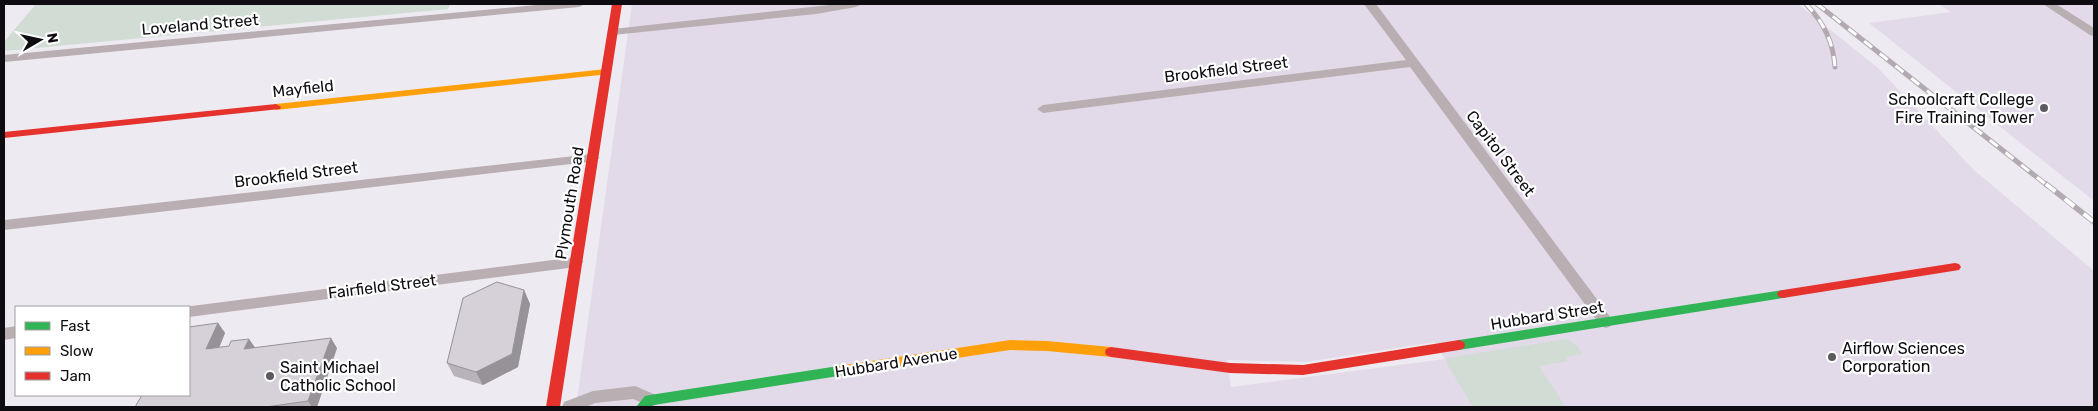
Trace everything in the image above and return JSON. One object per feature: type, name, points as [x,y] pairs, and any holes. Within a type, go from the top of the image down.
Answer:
[{"type":"street","name":"Loveland Street","points":[[4,59],[579,4]]},
{"type":"street","name":"Plymouth Road","points":[[553,407],[617,4]]},
{"type":"street","points":[[613,32],[816,11],[856,4]]},
{"type":"street","name":"Capitol Street","points":[[1370,4],[1606,322]]},
{"type":"street","points":[[2049,4],[2094,33]]},
{"type":"street","name":"Brookfield Street","points":[[1043,109],[1413,63]]},
{"type":"street","name":"Mayfield","points":[[4,135],[606,72]]},
{"type":"street","name":"Brookfield Street","points":[[4,225],[592,158]]},
{"type":"street","name":"Fairfield Street","points":[[190,311],[576,262]]},
{"type":"street","name":"Hubbard Street","points":[[1143,357],[1242,370],[1303,370],[1955,267]]},
{"type":"street","name":"Hubbard Avenue","points":[[570,407],[593,397],[635,392],[646,404],[1010,345],[1055,346],[1143,357]]},
{"type":"shaded area","points":[[36,4],[450,4],[448,9],[4,51],[4,42]]},
{"type":"shaded area","points":[[632,4],[1798,4],[1878,68],[1974,170],[2094,271],[2094,407],[576,407]],"holes":[[[1435,342],[1445,359],[1231,387],[1227,360],[1306,362]]]},
{"type":"shaded area","points":[[1939,4],[2094,4],[2094,201],[1869,23],[1951,12]]},
{"type":"shaded area","points":[[1567,339],[1575,344],[1583,354],[1566,357],[1568,361],[1539,366],[1566,407],[1473,407],[1446,362],[1447,358]]},
{"type":"building","points":[[497,282],[524,290],[512,354],[476,372],[447,363],[463,298]]},
{"type":"building","name":"Saint Michael Catholic School","points":[[218,323],[206,349],[229,346],[231,341],[249,339],[244,349],[331,338],[308,401],[266,407],[135,407],[141,396],[190,396],[190,327]]},
{"type":"railway","points":[[1806,4],[1818,18],[1827,33],[1835,67]]},
{"type":"railway","points":[[1817,4],[2048,186]]},
{"type":"railway","points":[[2046,184],[2094,222]]},
{"type":"traffic: fast","points":[[1459,345],[1783,294]]},
{"type":"traffic: fast","points":[[643,407],[650,400],[845,370]]},
{"type":"traffic: slow","points":[[276,107],[606,72]]},
{"type":"traffic: slow","points":[[845,370],[1010,345],[1047,346],[1111,352]]},
{"type":"traffic: jam","points":[[553,407],[617,4]]},
{"type":"traffic: jam","points":[[4,135],[276,107]]},
{"type":"traffic: jam","points":[[1783,294],[1955,267]]},
{"type":"traffic: jam","points":[[1111,352],[1230,368],[1303,370],[1459,345]]},
{"type":"place","name":"Schoolcraft College Fire Training Tower","points":[[2044,108]]},
{"type":"place","name":"Airflow Sciences Corporation","points":[[1832,357]]},
{"type":"place","name":"Saint Michael Catholic School","points":[[270,376]]}]
